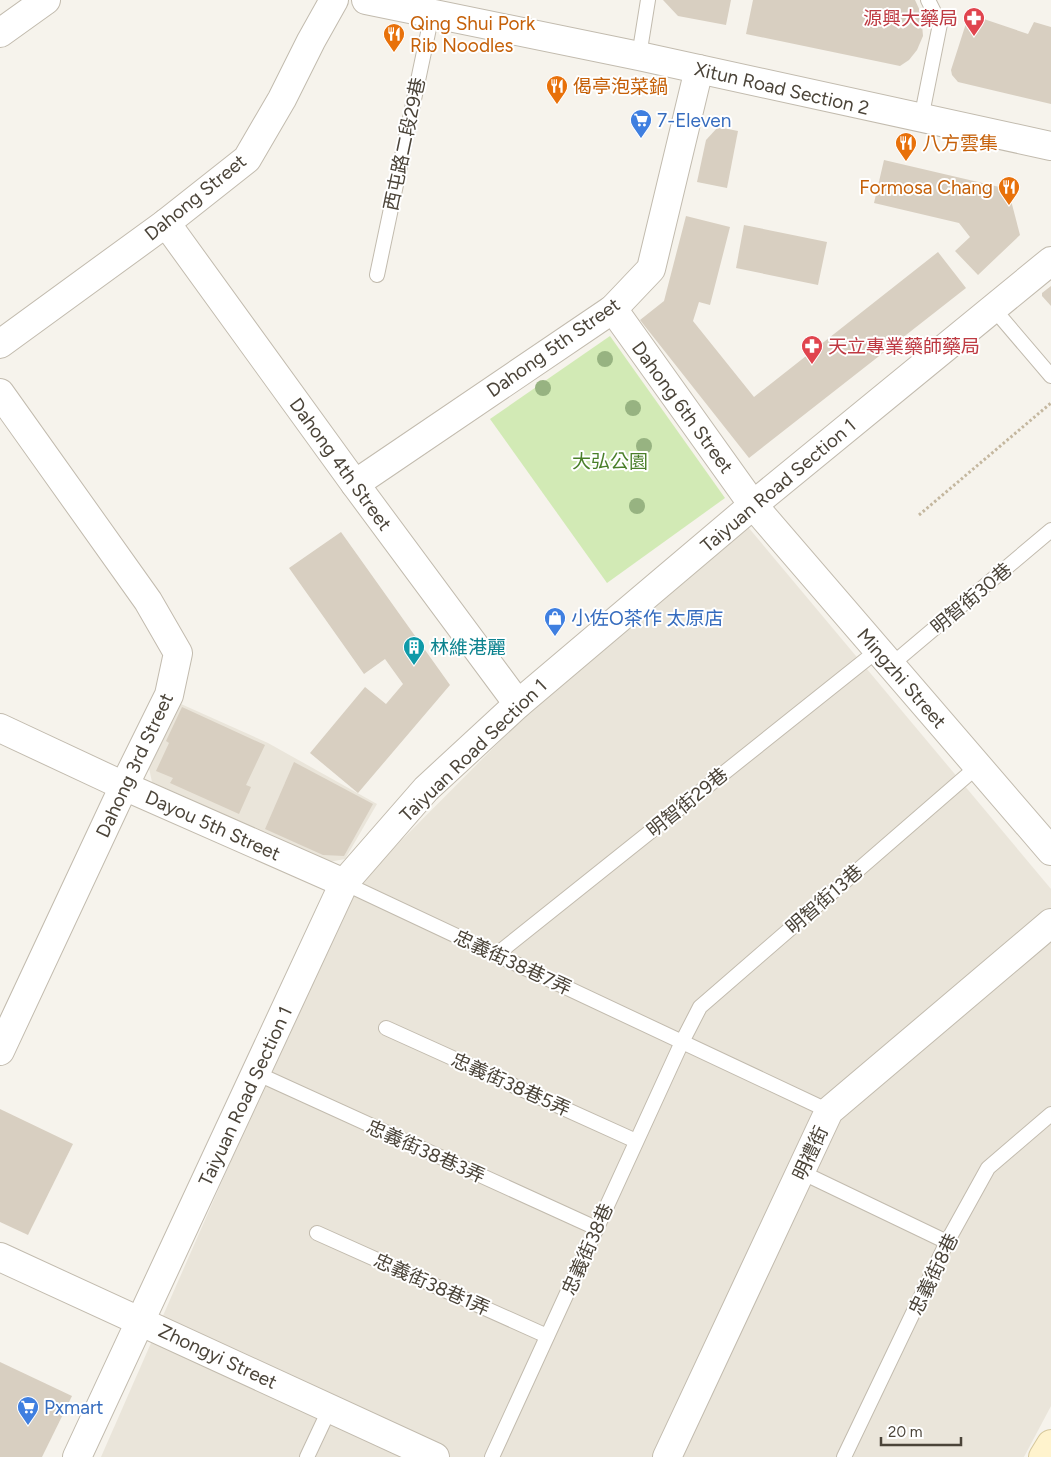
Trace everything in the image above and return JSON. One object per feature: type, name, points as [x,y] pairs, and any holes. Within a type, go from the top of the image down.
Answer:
[{"type":"main road","points":[[1043,1457],[1051,1444]]},
{"type":"street","points":[[0,33],[46,0]]},
{"type":"street","name":"Dahong Street","points":[[0,344],[166,223],[246,159],[282,100],[334,0]]},
{"type":"street","name":"Xitun Road Section 2","points":[[366,0],[639,56],[1051,146]]},
{"type":"street","name":"Dahong 5th Street","points":[[355,484],[613,310],[651,269],[699,69]]},
{"type":"street","name":"Dahong 4th Street","points":[[166,223],[355,484],[518,704]]},
{"type":"street","name":"Taiyuan Road Section 1","points":[[77,1457],[344,883],[426,789],[518,704],[753,505],[1051,261]]},
{"type":"street","name":"Dahong 6th Street","points":[[613,310],[753,505]]},
{"type":"street","name":"Dahong 3rd Street","points":[[0,393],[148,601],[178,653],[169,695],[124,786],[0,1051]]},
{"type":"street","name":"Mingzhi Street","points":[[753,505],[1051,851]]},
{"type":"street","name":"Dayou 5th Street","points":[[0,728],[124,786],[344,883]]},
{"type":"street","name":"明禮街","points":[[666,1457],[830,1111],[1051,923]]},
{"type":"street","name":"Zhongyi Street","points":[[0,1257],[141,1320],[435,1457]]},
{"type":"lane","points":[[639,56],[648,0]]},
{"type":"lane","points":[[921,119],[940,24],[928,0]]},
{"type":"lane","name":"西屯路二段29巷","points":[[377,275],[432,14]]},
{"type":"lane","points":[[993,308],[1051,376]]},
{"type":"lane","name":"明智街30巷","points":[[884,658],[1051,530]]},
{"type":"lane","name":"明智街29巷","points":[[497,954],[884,658]]},
{"type":"lane","name":"明智街13巷","points":[[682,1042],[700,1006],[978,766]]},
{"type":"lane","name":"忠義街38巷7弄","points":[[344,883],[830,1111]]},
{"type":"lane","name":"忠義街38巷5弄","points":[[386,1028],[636,1140]]},
{"type":"lane","name":"忠義街38巷","points":[[492,1457],[682,1042]]},
{"type":"lane","name":"忠義街38巷3弄","points":[[256,1073],[596,1228]]},
{"type":"lane","name":"忠義街8巷","points":[[844,1457],[947,1242],[988,1168],[1051,1114]]},
{"type":"lane","points":[[801,1172],[947,1242]]},
{"type":"lane","name":"忠義街38巷1弄","points":[[317,1233],[547,1336]]},
{"type":"lane","points":[[306,1457],[330,1408]]},
{"type":"path","points":[[919,515],[1051,403]]},
{"type":"shaded area","points":[[748,527],[1051,889],[1051,1406],[1024,1457],[101,1457],[348,894],[527,714]]},
{"type":"shaded area","points":[[181,704],[268,743],[377,804],[345,859],[329,862],[152,782],[149,768]]},
{"type":"green space","name":"大弘公園","points":[[610,336],[725,498],[607,583],[490,419]]},
{"type":"building","points":[[663,0],[731,0],[726,25],[678,16]]},
{"type":"building","points":[[753,0],[915,0],[921,13],[923,36],[917,50],[909,60],[900,66],[746,34]]},
{"type":"building","points":[[969,14],[1028,34],[1034,22],[1051,27],[1051,104],[958,82],[952,75],[951,70]]},
{"type":"building","points":[[718,127],[738,131],[727,188],[697,182],[706,140]]},
{"type":"building","points":[[884,160],[1008,189],[1020,235],[978,275],[955,251],[970,237],[959,223],[874,203]]},
{"type":"building","points":[[686,216],[730,227],[710,305],[699,302],[693,321],[754,397],[938,252],[966,288],[749,458],[640,320],[664,301]]},
{"type":"building","points":[[744,225],[827,242],[818,285],[736,268]]},
{"type":"building","points":[[1051,286],[1051,306],[1042,296],[1042,293]]},
{"type":"building","name":"林維港麗","points":[[341,532],[450,685],[358,793],[310,753],[365,687],[386,704],[403,684],[385,659],[364,674],[289,568]]},
{"type":"building","points":[[182,707],[265,745],[246,785],[251,787],[239,814],[170,783],[173,778],[156,771],[169,743],[166,741]]},
{"type":"building","points":[[294,762],[373,804],[344,856],[323,855],[265,829]]},
{"type":"building","points":[[0,1109],[73,1144],[28,1235],[0,1222]]},
{"type":"building","name":"Pxmart","points":[[0,1362],[72,1396],[42,1457],[0,1457]]},
{"type":"place","name":"源興大藥局","points":[[974,37]]},
{"type":"place","name":"Qing Shui Pork Rib Noodles","points":[[394,53]]},
{"type":"place","name":"偈亭泡菜鍋","points":[[557,105]]},
{"type":"place","name":"7-Eleven","points":[[641,139]]},
{"type":"place","name":"八方雲集","points":[[906,162]]},
{"type":"place","name":"Formosa Chang","points":[[1009,206]]},
{"type":"place","name":"天立專業藥師藥局","points":[[812,365]]},
{"type":"place","name":"小佐O茶作 太原店","points":[[555,637]]},
{"type":"place","name":"林維港麗","points":[[414,666]]},
{"type":"place","name":"Pxmart","points":[[28,1426]]}]
